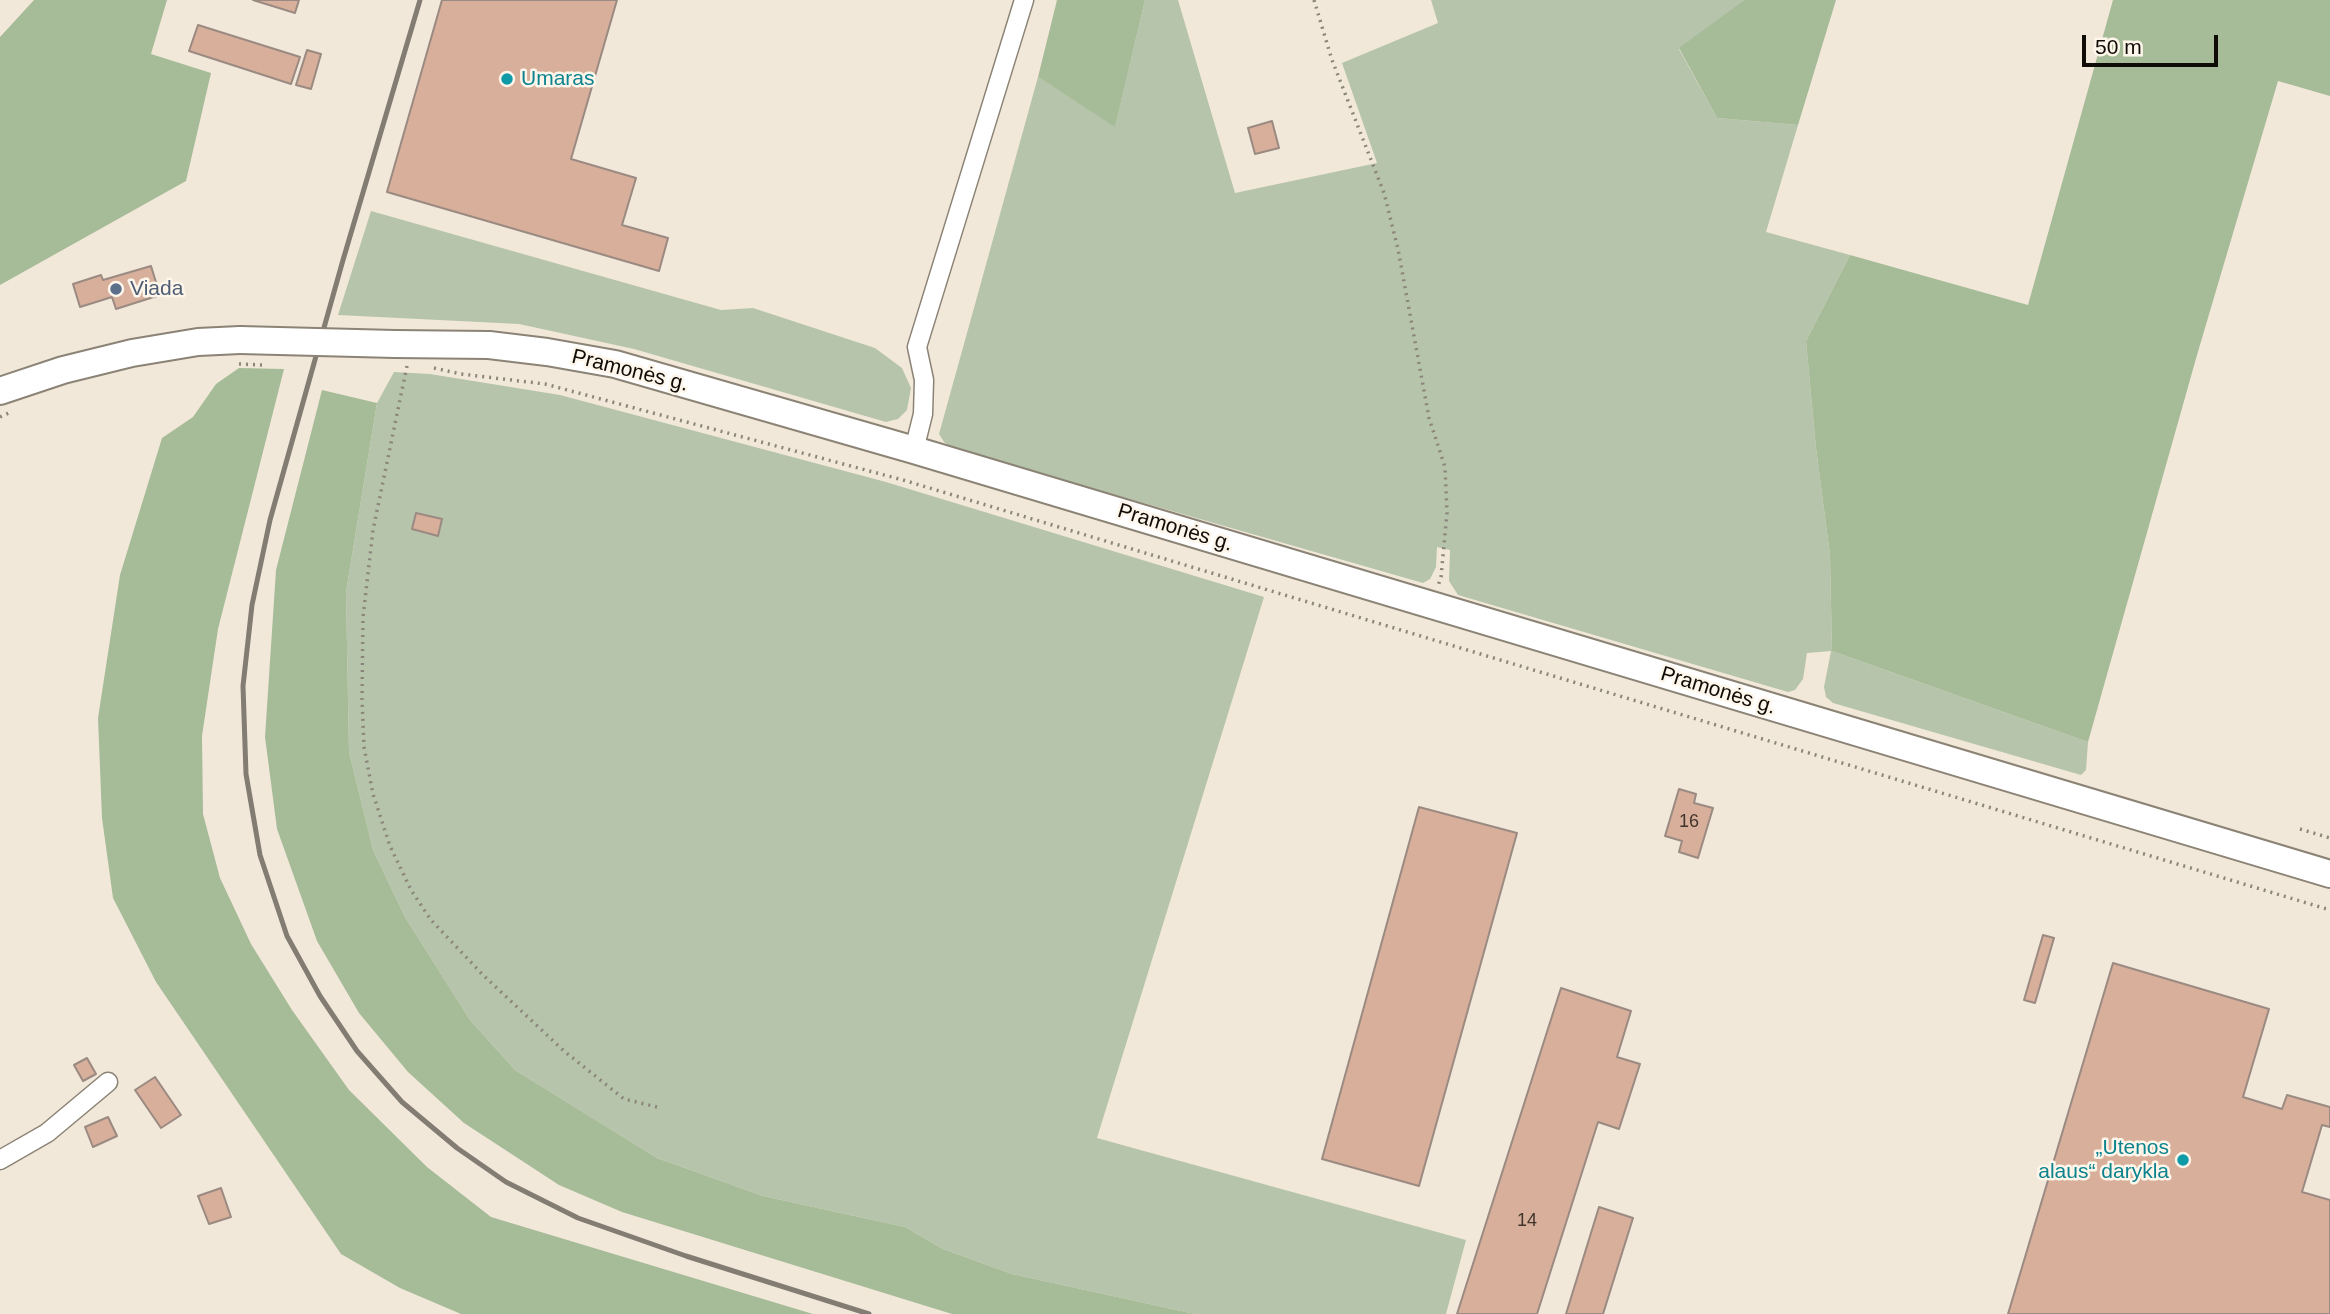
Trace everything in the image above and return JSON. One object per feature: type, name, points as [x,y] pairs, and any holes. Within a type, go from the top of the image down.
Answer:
[{"type":"highway","name":"Pramonės g.","points":[[0,391],[63,370],[131,353],[198,342],[240,340],[405,358],[489,345],[615,364],[914,450],[2330,874]]},
{"type":"street","points":[[914,450],[923,414],[924,380],[917,347],[1024,0]]},
{"type":"street","points":[[0,1160],[47,1133],[108,1082]]},
{"type":"path","points":[[1314,0],[1332,60],[1384,193],[1398,249],[1429,418],[1445,467],[1447,513],[1441,577],[1431,605]]},
{"type":"path","points":[[405,358],[373,530],[363,617],[364,747],[373,794],[390,846],[411,890],[431,920],[483,975],[565,1051],[624,1099],[657,1107]]},
{"type":"path","points":[[430,367],[461,374],[545,384],[903,481],[2330,910]]},
{"type":"path","points":[[2300,829],[2330,838]]},
{"type":"green space","points":[[34,0],[167,0],[151,54],[211,73],[186,181],[0,285],[0,37]]},
{"type":"green space","points":[[1057,0],[1145,0],[1115,127],[1038,77]]},
{"type":"green space","points":[[1145,0],[1178,0],[1235,193],[1377,163],[1342,63],[1438,23],[1431,0],[1744,0],[1679,49],[1717,118],[1798,125],[1766,232],[1850,255],[1806,341],[1830,555],[1832,651],[2088,742],[2086,770],[2081,775],[1833,703],[1826,697],[1824,687],[1831,651],[1807,653],[1803,679],[1795,690],[1788,692],[1458,595],[1449,581],[1450,550],[1437,547],[1436,567],[1430,579],[1423,583],[952,448],[944,442],[939,434],[1038,77],[1115,126]]},
{"type":"green space","points":[[1744,0],[1836,0],[1798,125],[1717,118],[1679,48]]},
{"type":"green space","points":[[2113,0],[2330,0],[2330,96],[2278,81],[2197,355],[2088,742],[1832,651],[1830,555],[1806,341],[1850,255],[2028,305]]},
{"type":"green space","points":[[371,211],[721,310],[753,308],[875,348],[902,368],[911,388],[907,410],[898,419],[886,422],[634,349],[519,324],[338,315]]},
{"type":"green space","points":[[239,368],[284,369],[218,629],[202,736],[203,814],[220,878],[251,944],[292,1010],[349,1090],[427,1167],[491,1217],[813,1314],[461,1314],[400,1288],[341,1254],[156,982],[113,898],[102,818],[98,718],[120,575],[162,438],[193,417],[216,384]]},
{"type":"green space","points":[[394,372],[430,374],[560,395],[886,482],[1264,597],[1097,1138],[1466,1240],[1446,1314],[1195,1314],[1012,1274],[943,1249],[905,1227],[763,1196],[657,1158],[515,1070],[470,1020],[405,917],[373,850],[349,752],[346,592],[377,403]]},
{"type":"green space","points":[[322,390],[377,403],[346,592],[349,752],[373,850],[405,917],[470,1020],[515,1070],[657,1158],[763,1196],[905,1227],[943,1249],[1012,1274],[1195,1314],[952,1314],[622,1212],[559,1185],[464,1123],[408,1072],[359,1013],[317,941],[277,829],[265,737],[276,570]]},
{"type":"building","points":[[253,0],[299,0],[295,13]]},
{"type":"building","name":"Umaras","points":[[442,0],[617,0],[571,159],[636,178],[622,225],[668,238],[659,271],[387,192]]},
{"type":"building","points":[[198,25],[300,57],[291,84],[189,51]]},
{"type":"building","points":[[307,50],[321,54],[311,89],[296,85]]},
{"type":"building","points":[[1272,121],[1279,148],[1255,154],[1248,128]]},
{"type":"building","name":"Viada","points":[[151,266],[160,295],[116,309],[112,297],[80,307],[73,284],[101,275],[103,280]]},
{"type":"building","points":[[416,513],[442,519],[438,536],[412,529]]},
{"type":"building","points":[[1679,789],[1696,794],[1694,803],[1713,808],[1698,858],[1679,852],[1682,841],[1665,836]]},
{"type":"building","points":[[1419,807],[1517,833],[1419,1186],[1322,1159]]},
{"type":"building","points":[[2043,935],[2054,938],[2035,1003],[2024,1000]]},
{"type":"building","name":"„Utenos alaus“ darykla","points":[[2113,963],[2269,1009],[2243,1097],[2282,1109],[2287,1095],[2330,1107],[2330,1127],[2322,1125],[2302,1192],[2330,1200],[2330,1314],[2008,1314]]},
{"type":"building","points":[[1561,988],[1631,1011],[1617,1057],[1640,1064],[1619,1129],[1598,1122],[1537,1314],[1457,1314]]},
{"type":"building","points":[[87,1058],[96,1074],[83,1081],[74,1065]]},
{"type":"building","points":[[155,1077],[181,1115],[161,1128],[135,1090]]},
{"type":"building","points":[[108,1117],[117,1136],[93,1147],[85,1127]]},
{"type":"building","points":[[221,1188],[231,1217],[209,1224],[198,1196]]},
{"type":"building","points":[[1599,1207],[1633,1218],[1603,1314],[1566,1314]]},
{"type":"railway","points":[[420,0],[270,520],[252,605],[243,686],[246,774],[260,855],[287,936],[320,996],[357,1051],[402,1102],[457,1148],[506,1182],[578,1218],[686,1256],[869,1314]]},
{"type":"place","name":"Umaras","points":[[507,79]]},
{"type":"place","name":"Viada","points":[[116,289]]},
{"type":"place","name":"„Utenos alaus“ darykla","points":[[2183,1160]]}]
